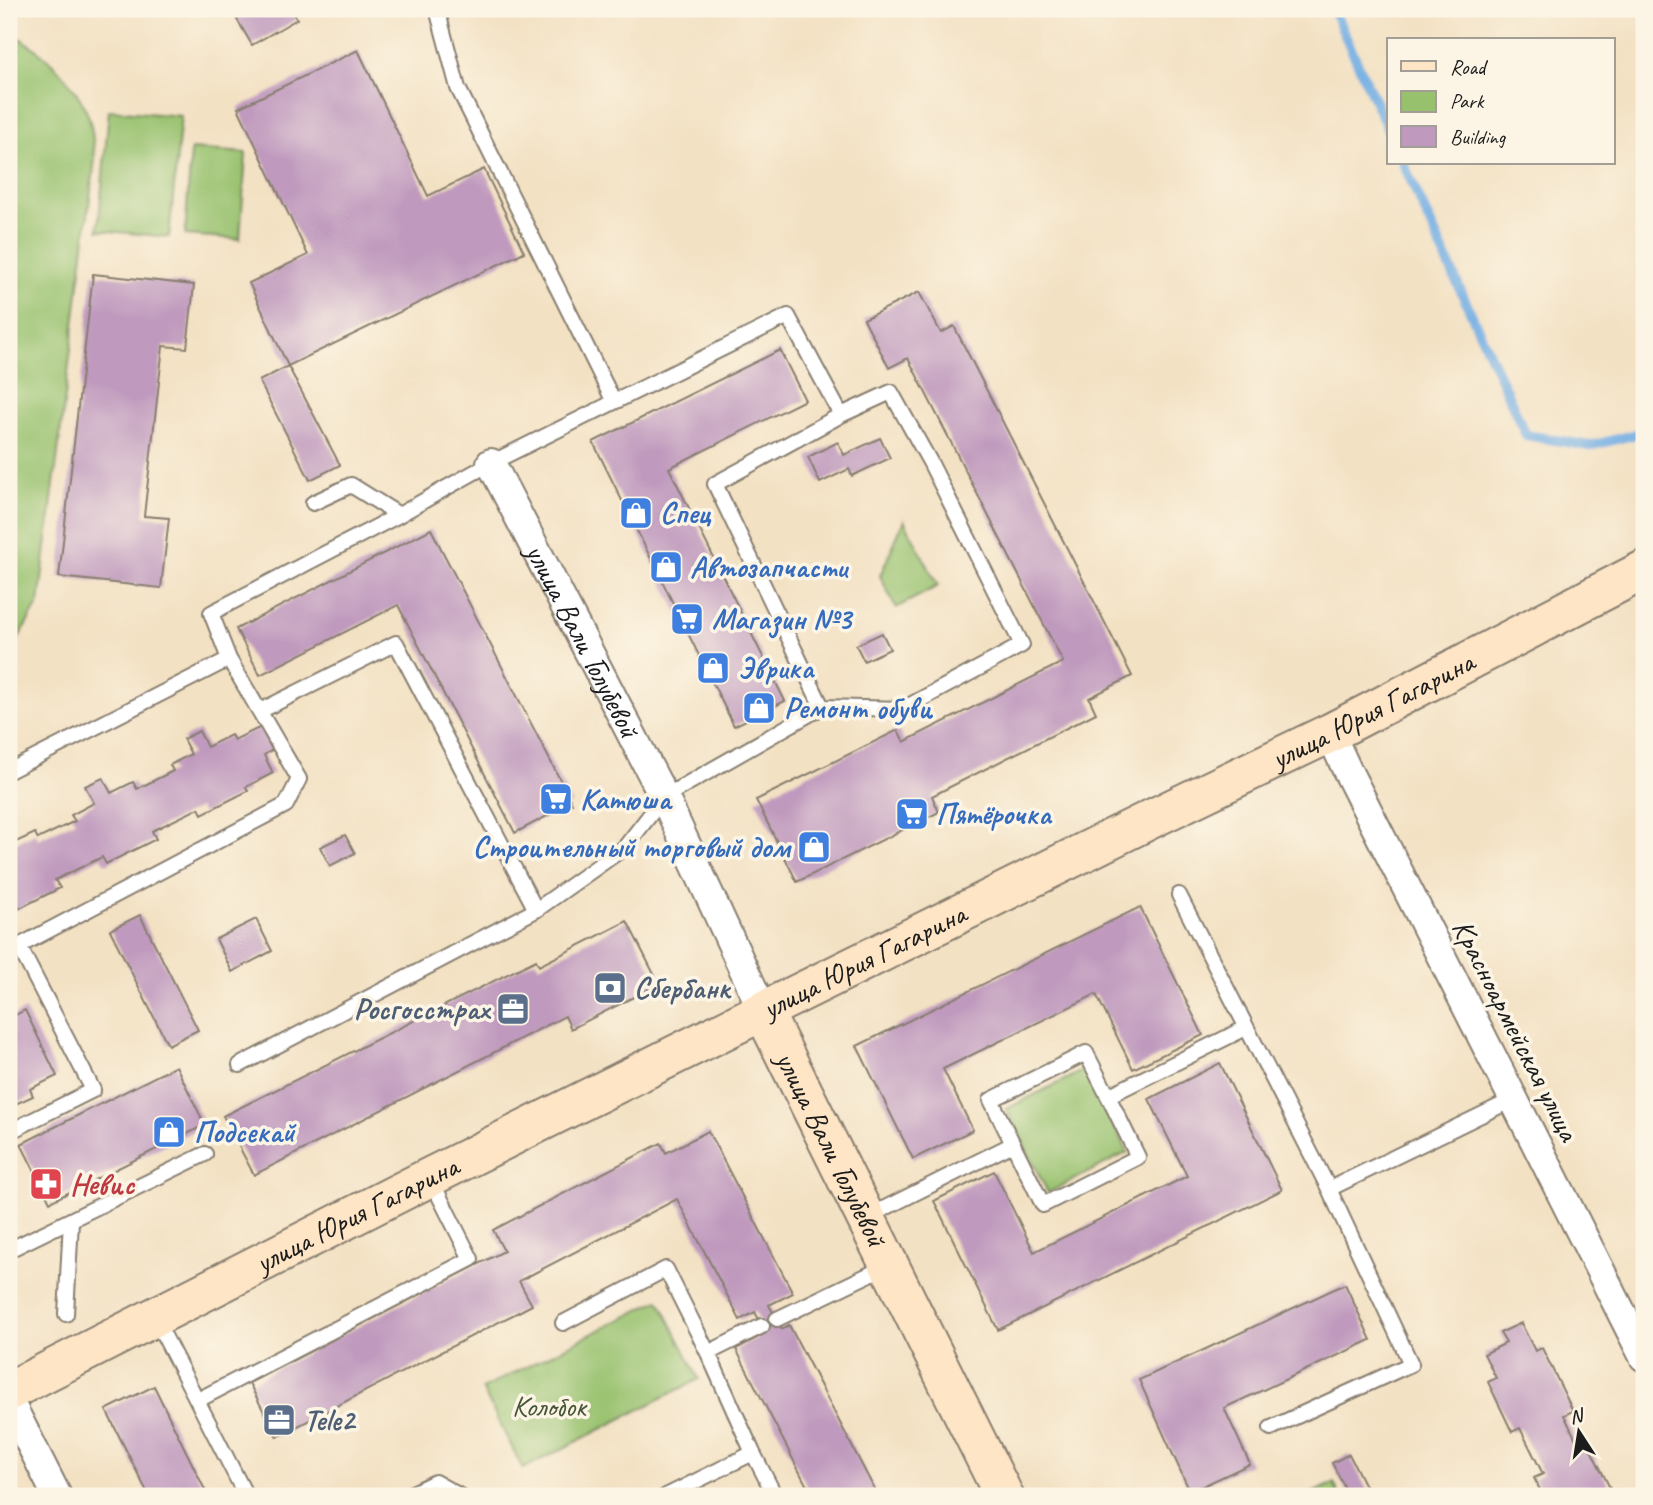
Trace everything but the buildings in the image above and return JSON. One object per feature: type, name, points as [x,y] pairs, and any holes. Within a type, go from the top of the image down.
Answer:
[{"type":"main road","name":"улица Юрия Гагарина","points":[[9,1391],[763,1011],[1330,733],[1644,570]]},
{"type":"main road","name":"улица Вали Голубевой","points":[[763,1011],[1004,1496]]},
{"type":"street","name":"улица Вали Голубевой","points":[[491,463],[664,797],[763,1011]]},
{"type":"street","name":"Красноармейская улица","points":[[1330,733],[1644,1357]]},
{"type":"street","points":[[9,1401],[57,1496]]},
{"type":"lane","points":[[436,9],[458,88],[614,402]]},
{"type":"lane","points":[[9,1132],[93,1090],[19,946],[286,805],[299,779],[229,659],[211,613],[399,515],[491,463],[788,316],[841,415]]},
{"type":"lane","points":[[240,1065],[536,910],[625,847],[664,797],[821,707],[903,709],[1022,646],[930,461],[891,392],[841,415],[715,484],[821,707]]},
{"type":"lane","points":[[313,503],[351,485],[399,515]]},
{"type":"lane","points":[[260,711],[396,643],[536,910]]},
{"type":"lane","points":[[9,771],[229,659]]},
{"type":"lane","points":[[1179,895],[1329,1189],[1411,1364],[1271,1428]]},
{"type":"lane","points":[[1108,1096],[1245,1028]]},
{"type":"lane","points":[[1086,1053],[1108,1096],[1139,1157],[1043,1205],[991,1100],[1086,1053]]},
{"type":"lane","points":[[1329,1189],[1514,1100]]},
{"type":"lane","points":[[865,1218],[1013,1144]]},
{"type":"lane","points":[[9,1250],[205,1154]]},
{"type":"lane","points":[[198,1400],[471,1259],[430,1177]]},
{"type":"lane","points":[[66,1314],[71,1221]]},
{"type":"lane","points":[[777,1319],[889,1265]]},
{"type":"lane","points":[[563,1323],[666,1269],[775,1496]]},
{"type":"lane","points":[[154,1316],[246,1496]]},
{"type":"lane","points":[[708,1353],[762,1326]]},
{"type":"lane","points":[[666,1496],[753,1453]]},
{"type":"lane","points":[[406,1496],[435,1482],[460,1496]]},
{"type":"green space","points":[[9,32],[44,56],[74,89],[90,120],[95,158],[39,603],[9,651]]},
{"type":"green space","points":[[109,110],[181,116],[169,237],[98,230]]},
{"type":"green space","points":[[191,149],[246,153],[240,239],[185,235]]},
{"type":"green space","points":[[904,520],[938,586],[896,608],[880,576]]},
{"type":"green space","points":[[1086,1069],[1128,1152],[1048,1193],[1006,1109]]},
{"type":"green space","name":"Колобок","points":[[659,1300],[699,1379],[523,1469],[482,1389]]},
{"type":"green space","points":[[1334,1483],[1340,1496],[1306,1496]]},
{"type":"waterway","points":[[1333,9],[1387,128]]},
{"type":"waterway","points":[[1403,164],[1526,435],[1590,446],[1644,432]]},
{"type":"place","name":"Спец","points":[[636,513]]},
{"type":"place","name":"Автозапчасти","points":[[666,567]]},
{"type":"place","name":"Магазин №3","points":[[687,619]]},
{"type":"place","name":"Эврика","points":[[713,668]]},
{"type":"place","name":"Ремонт обуви","points":[[759,708]]},
{"type":"place","name":"Катюша","points":[[556,799]]},
{"type":"place","name":"Пятёрочка","points":[[912,814]]},
{"type":"place","name":"Строительный торговый дом","points":[[814,847]]},
{"type":"place","name":"Сбербанк","points":[[610,988]]},
{"type":"place","name":"Росгосстрах","points":[[513,1009]]},
{"type":"place","name":"Подсекай","points":[[169,1132]]},
{"type":"place","name":"Невис","points":[[46,1184]]},
{"type":"place","name":"Tele2","points":[[279,1420]]}]
